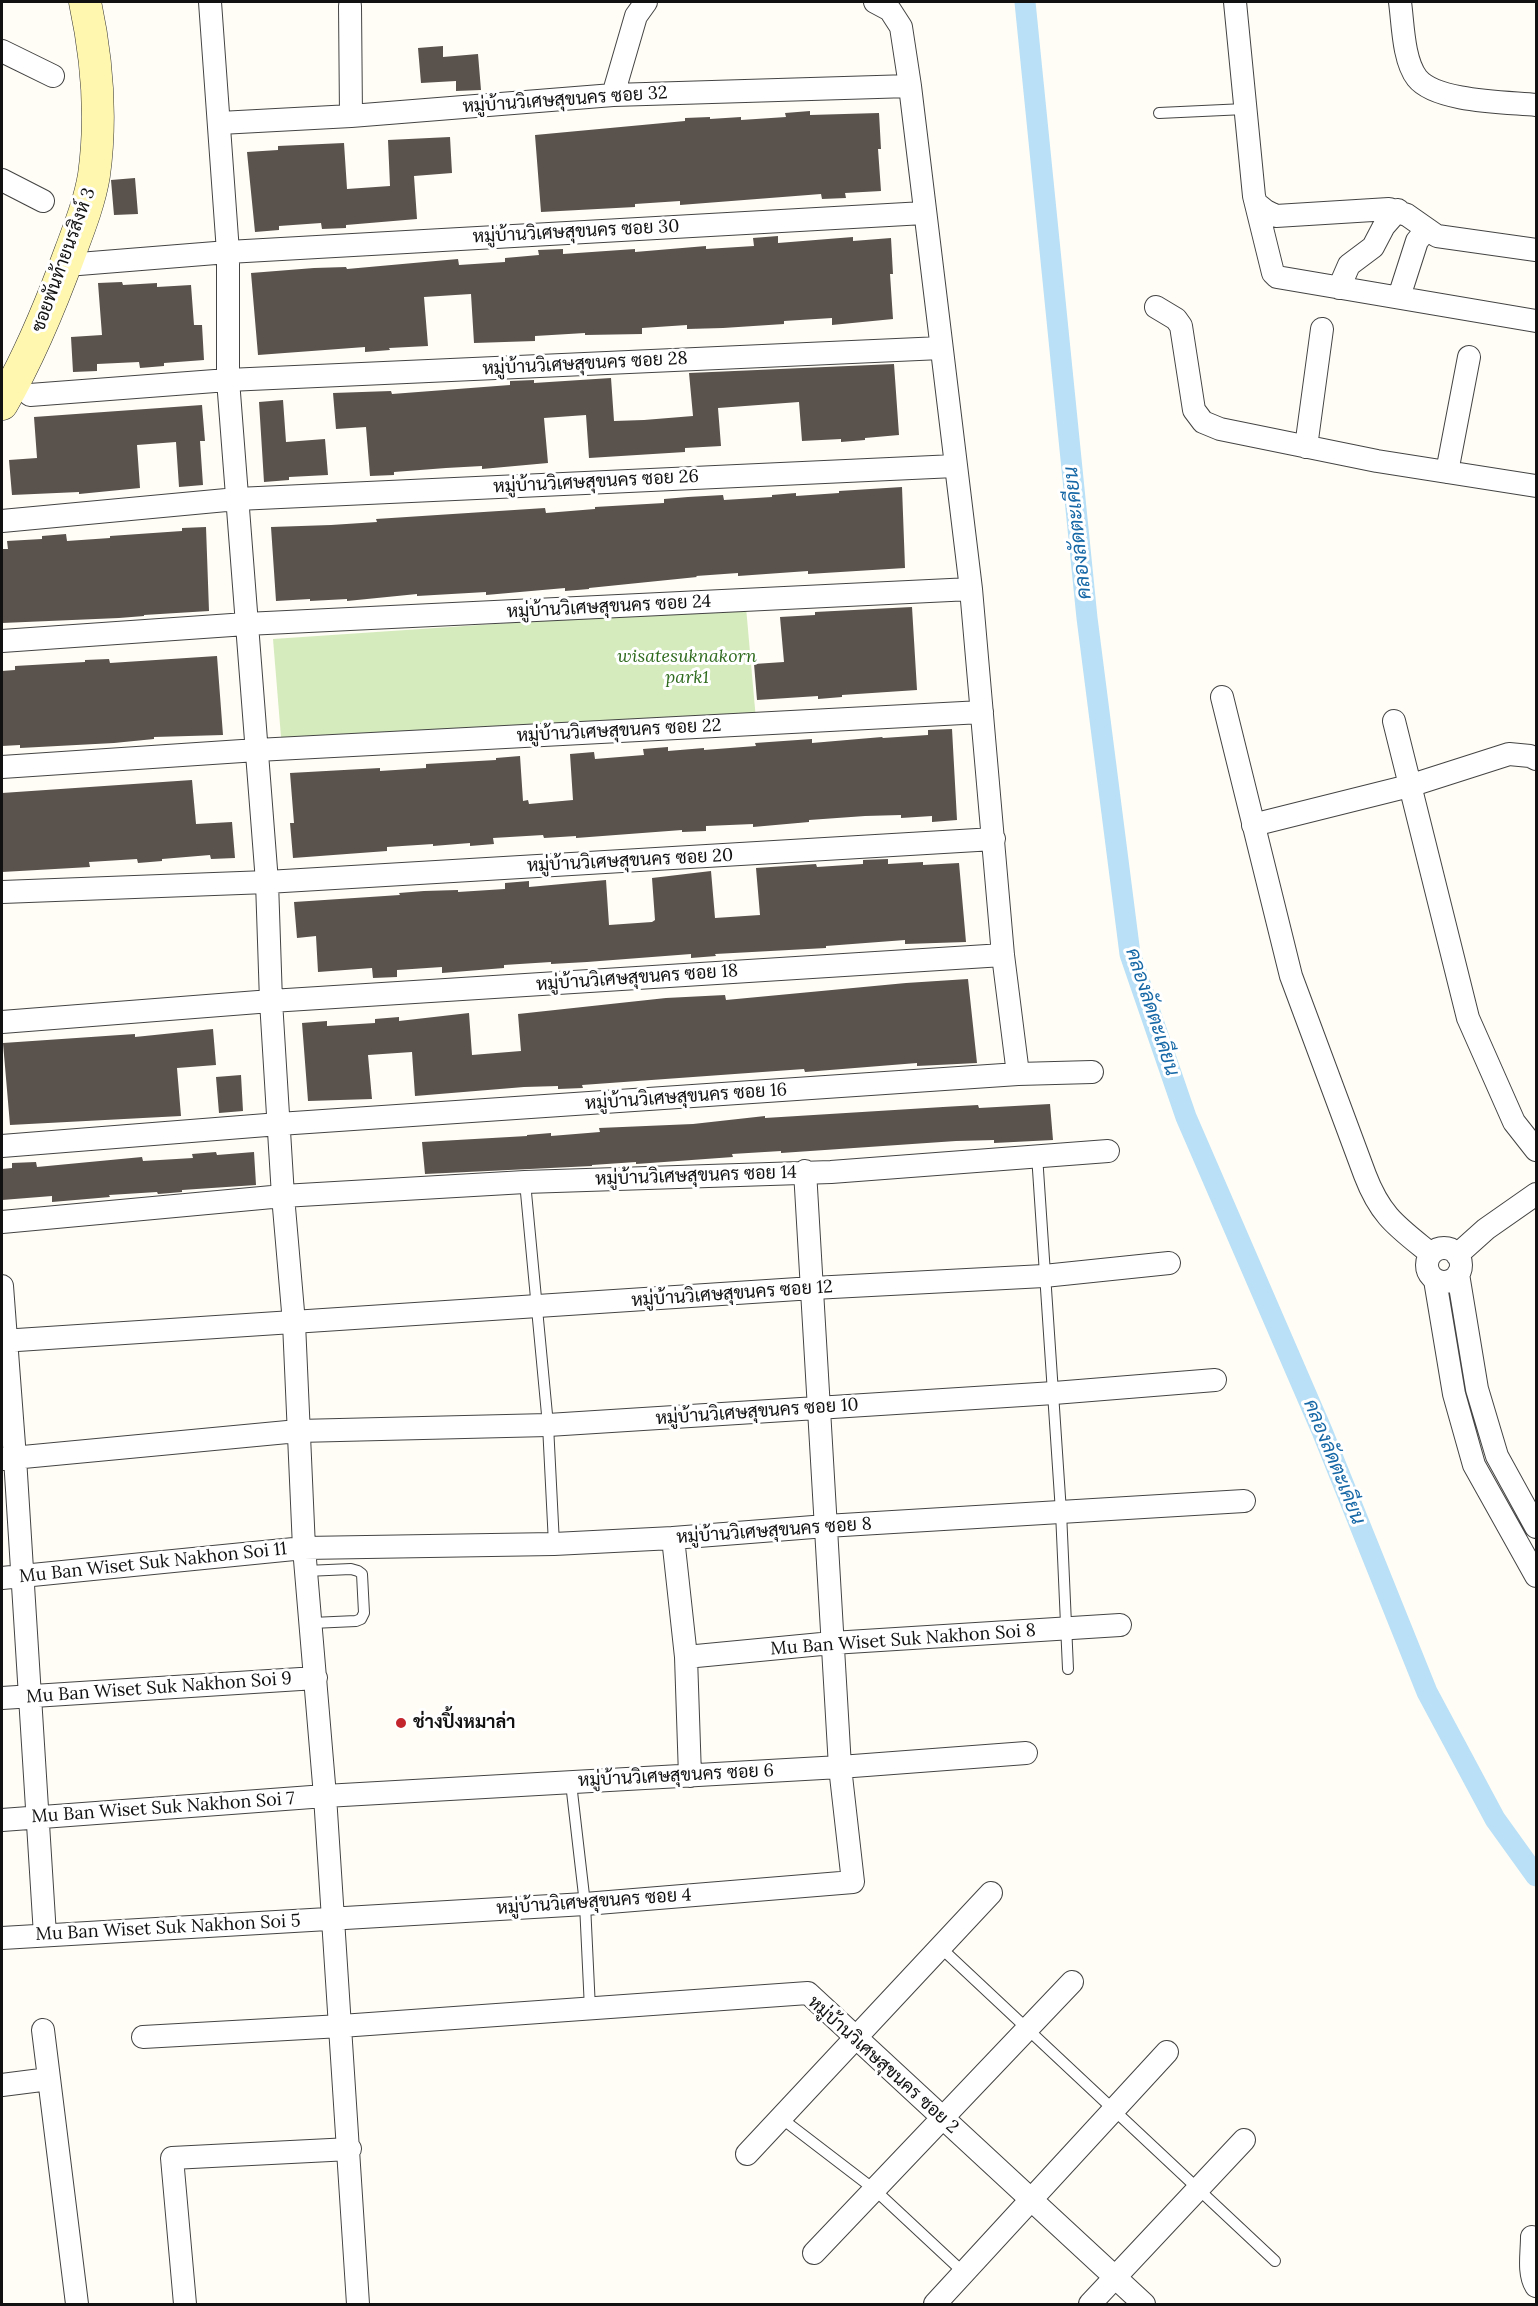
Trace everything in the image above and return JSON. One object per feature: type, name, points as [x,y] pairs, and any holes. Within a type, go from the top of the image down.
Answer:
[{"type":"street","name":"ซอยพันท้ายนรสิงห์ 3","points":[[16,400],[36,338],[82,219],[94,177],[98,116],[97,81],[94,43],[85,2]]},
{"type":"street","points":[[210,2],[228,252],[228,380],[267,882],[271,1001],[283,1196],[294,1323],[304,1548],[326,1796],[358,2304]]},
{"type":"street","points":[[613,95],[636,16],[646,2]]},
{"type":"street","points":[[874,2],[890,10],[901,27],[910,86],[971,589],[1003,955],[1018,1074]]},
{"type":"street","points":[[1235,2],[1256,203],[1277,277],[1536,321]]},
{"type":"street","points":[[1400,2],[1406,52],[1416,77],[1428,89],[1452,96],[1536,105]]},
{"type":"street","points":[[350,6],[351,116]]},
{"type":"street","points":[[2,51],[53,76]]},
{"type":"street","name":"หมู่บ้านวิเศษสุขนคร ซอย 32","points":[[220,123],[351,116],[613,95],[910,86]]},
{"type":"street","points":[[2,180],[43,201]]},
{"type":"street","points":[[1256,203],[1276,216],[1398,210],[1437,236],[1536,250]]},
{"type":"street","points":[[1339,288],[1349,265],[1373,247],[1384,226],[1398,210]]},
{"type":"street","name":"หมู่บ้านวิเศษสุขนคร ซอย 30","points":[[79,264],[228,252],[924,213]]},
{"type":"street","points":[[1399,297],[1417,241],[1426,230]]},
{"type":"street","points":[[1156,307],[1176,319],[1181,326],[1194,410],[1203,422],[1220,429],[1377,461],[1536,486]]},
{"type":"street","points":[[1306,447],[1323,329]]},
{"type":"street","name":"หมู่บ้านวิเศษสุขนคร ซอย 28","points":[[16,400],[228,380],[941,348]]},
{"type":"street","points":[[1447,472],[1468,357]]},
{"type":"street","name":"หมู่บ้านวิเศษสุขนคร ซอย 26","points":[[2,521],[237,499],[956,466]]},
{"type":"street","name":"หมู่บ้านวิเศษสุขนคร ซอย 24","points":[[2,641],[246,624],[971,589]]},
{"type":"street","points":[[1222,697],[1291,976],[1374,1200],[1391,1221],[1431,1254]]},
{"type":"street","name":"หมู่บ้านวิเศษสุขนคร ซอย 22","points":[[2,767],[257,750],[982,712]]},
{"type":"street","points":[[1394,721],[1468,1018],[1514,1122],[1536,1150]]},
{"type":"street","points":[[1253,825],[1409,786],[1509,754],[1530,756],[1536,759]]},
{"type":"street","name":"หมู่บ้านวิเศษสุขนคร ซอย 20","points":[[2,892],[267,882],[994,839]]},
{"type":"street","name":"หมู่บ้านวิเศษสุขนคร ซอย 18","points":[[2,1022],[271,1001],[1003,955]]},
{"type":"street","name":"หมู่บ้านวิเศษสุขนคร ซอย 16","points":[[2,1146],[279,1124],[1018,1074],[1092,1072]]},
{"type":"street","name":"หมู่บ้านวิเศษสุขนคร ซอย 14","points":[[2,1222],[283,1196],[525,1182],[831,1172],[1108,1151]]},
{"type":"street","points":[[805,1172],[840,1767]]},
{"type":"street","points":[[1435,1280],[1448,1282],[1485,1229],[1536,1194]]},
{"type":"street","points":[[1536,1527],[1497,1456],[1478,1389],[1458,1265],[1452,1251],[1444,1248],[1431,1254],[1427,1265],[1428,1271],[1435,1280],[1454,1394],[1474,1465],[1536,1576]]},
{"type":"street","name":"หมู่บ้านวิเศษสุขนคร ซอย 12","points":[[4,1341],[813,1288],[1044,1276],[1169,1263]]},
{"type":"street","points":[[2,1286],[12,1577],[29,1697],[45,1935]]},
{"type":"street","points":[[1445,1339],[1470,1339]]},
{"type":"street","name":"หมู่บ้านวิเศษสุขนคร ซอย 10","points":[[8,1459],[298,1431],[548,1425],[1054,1393],[1215,1380]]},
{"type":"street","points":[[1470,1450],[1493,1442]]},
{"type":"street","name":"หมู่บ้านวิเศษสุขนคร ซอย 8","points":[[304,1548],[554,1544],[1244,1501]]},
{"type":"street","points":[[673,1538],[686,1657],[690,1776]]},
{"type":"street","name":"Mu Ban Wiset Suk Nakhon Soi 11","points":[[12,1577],[304,1548]]},
{"type":"street","name":"Mu Ban Wiset Suk Nakhon Soi 8","points":[[686,1657],[832,1643],[1120,1625]]},
{"type":"street","name":"Mu Ban Wiset Suk Nakhon Soi 9","points":[[2,1698],[316,1678]]},
{"type":"street","name":"หมู่บ้านวิเศษสุขนคร ซอย 6","points":[[326,1796],[840,1767],[1026,1753]]},
{"type":"street","name":"หมู่บ้านวิเศษสุขนคร ซอย 4","points":[[334,1918],[585,1904],[853,1882],[840,1767]]},
{"type":"street","name":"Mu Ban Wiset Suk Nakhon Soi 7","points":[[2,1820],[326,1796]]},
{"type":"street","points":[[747,2154],[991,1893]]},
{"type":"street","name":"Mu Ban Wiset Suk Nakhon Soi 5","points":[[2,1938],[334,1918]]},
{"type":"street","points":[[814,2253],[1072,1982]]},
{"type":"street","name":"หมู่บ้านวิเศษสุขนคร ซอย 2","points":[[143,2037],[341,2026],[808,1993],[1144,2304]]},
{"type":"street","points":[[43,2030],[77,2304]]},
{"type":"street","points":[[944,2301],[963,2272],[1167,2052]]},
{"type":"street","points":[[2,2085],[49,2079]]},
{"type":"street","points":[[1090,2304],[1244,2140]]},
{"type":"street","points":[[185,2304],[172,2158],[350,2149]]},
{"type":"street","points":[[1532,2237],[1532,2270],[1536,2286]]},
{"type":"lane","points":[[1159,113],[1245,109]]},
{"type":"lane","points":[[1037,1155],[1054,1393],[1068,1668]]},
{"type":"lane","points":[[525,1182],[548,1425],[554,1544]]},
{"type":"lane","points":[[306,1571],[351,1569],[362,1575],[364,1613],[361,1618],[356,1621],[312,1623]]},
{"type":"lane","points":[[571,1783],[585,1904],[590,2009]]},
{"type":"lane","points":[[941,1948],[1275,2261]]},
{"type":"lane","points":[[781,2118],[875,2190],[963,2272]]},
{"type":"green space","name":"wisatesuknakorn park1","points":[[746,607],[756,720],[282,749],[273,639]]},
{"type":"building","points":[[443,46],[443,57],[478,54],[481,90],[456,91],[456,81],[421,83],[418,48]]},
{"type":"building","points":[[810,111],[810,115],[879,113],[881,149],[878,149],[881,191],[845,193],[846,198],[822,199],[821,194],[680,205],[680,201],[635,204],[635,207],[541,212],[535,135],[685,121],[685,118],[741,117],[741,120],[786,117],[785,113]]},
{"type":"building","points":[[450,137],[452,173],[414,176],[417,219],[346,225],[346,228],[322,229],[321,223],[279,226],[279,230],[255,232],[247,152],[278,150],[278,146],[344,143],[347,189],[390,186],[388,140]]},
{"type":"building","points":[[135,178],[138,214],[114,215],[111,180]]},
{"type":"building","points":[[778,236],[778,243],[853,237],[853,241],[891,238],[893,274],[890,274],[893,319],[832,325],[832,318],[723,328],[687,329],[687,325],[642,328],[642,334],[585,335],[585,333],[535,336],[535,341],[474,343],[471,294],[424,297],[428,346],[365,352],[365,347],[258,355],[251,273],[314,268],[346,267],[347,269],[458,259],[459,265],[505,262],[505,258],[539,255],[538,250],[563,249],[563,254],[635,249],[635,252],[706,246],[706,249],[754,246],[753,238]]},
{"type":"building","points":[[122,282],[123,285],[157,283],[157,287],[191,285],[194,325],[202,325],[204,360],[164,363],[164,366],[140,368],[139,362],[97,364],[97,371],[73,372],[71,337],[102,335],[98,283]]},
{"type":"building","points":[[894,364],[899,435],[865,438],[865,440],[802,441],[799,402],[718,408],[721,446],[685,448],[685,452],[589,458],[586,415],[544,418],[548,463],[482,469],[482,466],[446,468],[370,476],[366,427],[336,429],[333,393],[391,391],[392,394],[510,385],[510,381],[534,380],[534,383],[611,378],[614,421],[644,420],[693,416],[689,373]]},
{"type":"building","points":[[283,400],[286,442],[325,439],[328,475],[289,477],[289,480],[264,482],[259,402]]},
{"type":"building","points":[[202,405],[205,441],[200,441],[203,485],[179,487],[176,442],[137,445],[140,488],[79,494],[79,492],[12,495],[9,460],[37,458],[34,417]]},
{"type":"building","points":[[902,487],[905,568],[808,574],[808,571],[738,576],[738,573],[565,591],[565,588],[486,595],[486,592],[417,596],[417,594],[347,601],[347,599],[310,601],[310,599],[276,601],[271,527],[377,522],[376,519],[545,508],[546,513],[595,509],[595,507],[664,503],[664,499],[688,497],[723,495],[724,500]]},
{"type":"building","points":[[206,527],[209,611],[2,623],[2,549],[8,549],[7,541],[42,539],[42,536],[66,534],[67,541],[110,538],[110,536]]},
{"type":"building","points":[[912,607],[917,690],[842,695],[842,697],[818,699],[818,696],[757,700],[754,664],[784,662],[780,617],[815,615],[815,612]]},
{"type":"building","points":[[217,656],[223,735],[154,737],[154,739],[114,743],[20,748],[20,745],[2,746],[2,671],[15,670],[15,666],[85,662],[85,660],[109,659],[110,663]]},
{"type":"building","points":[[952,729],[957,820],[932,822],[932,816],[901,818],[901,815],[865,816],[753,827],[753,824],[706,826],[706,831],[682,832],[682,830],[576,838],[576,836],[544,838],[543,835],[493,838],[494,844],[387,847],[387,851],[293,858],[290,823],[294,823],[290,773],[426,768],[426,764],[496,760],[496,758],[520,756],[523,801],[528,800],[529,804],[573,800],[570,754],[594,752],[595,759],[644,755],[643,749],[668,747],[668,751],[704,748],[704,750],[812,739],[812,743],[928,735],[928,730]]},
{"type":"building","points":[[192,780],[196,824],[232,822],[235,858],[211,859],[210,855],[138,863],[137,859],[89,862],[90,867],[2,872],[2,793]]},
{"type":"building","points":[[888,859],[888,864],[959,863],[966,942],[905,944],[905,940],[826,946],[826,948],[715,954],[716,956],[691,958],[691,954],[587,962],[504,965],[504,968],[442,973],[442,967],[397,970],[397,977],[373,978],[372,968],[318,972],[316,936],[297,938],[294,902],[400,895],[399,893],[424,891],[458,890],[458,892],[505,889],[505,883],[529,881],[529,887],[606,880],[609,925],[652,922],[655,920],[652,878],[711,871],[715,918],[760,915],[756,868],[863,864],[863,860]]},
{"type":"building","points":[[968,979],[977,1063],[917,1066],[917,1063],[805,1072],[804,1069],[582,1085],[583,1088],[524,1087],[415,1096],[412,1052],[368,1055],[372,1099],[308,1101],[302,1023],[327,1021],[327,1026],[375,1023],[375,1019],[399,1017],[399,1021],[469,1013],[472,1055],[521,1051],[518,1014],[666,998],[725,995],[726,1000]]},
{"type":"building","points":[[213,1029],[216,1065],[177,1068],[181,1116],[10,1125],[3,1043],[135,1034],[135,1037]]},
{"type":"building","points":[[241,1075],[243,1111],[219,1113],[216,1077]]},
{"type":"building","points":[[1050,1104],[1053,1140],[994,1143],[994,1140],[956,1141],[781,1153],[781,1151],[732,1154],[733,1157],[636,1164],[636,1162],[425,1174],[422,1142],[551,1133],[551,1136],[600,1132],[599,1128],[693,1124],[765,1116],[765,1118],[978,1105],[979,1108]]},
{"type":"building","points":[[216,1152],[217,1155],[254,1152],[256,1185],[158,1194],[157,1192],[109,1195],[110,1197],[52,1202],[52,1196],[2,1200],[2,1169],[12,1168],[12,1163],[36,1162],[37,1167],[142,1157],[143,1161],[193,1158],[192,1154]]},
{"type":"waterway","name":"คลองลัดตะเคียน","points":[[1025,2],[1087,618],[1130,954],[1186,1117],[1322,1431],[1427,1692],[1495,1819],[1536,1876]]},
{"type":"place","name":"ช่างปิ้งหมาล่า","points":[[401,1723]]}]
